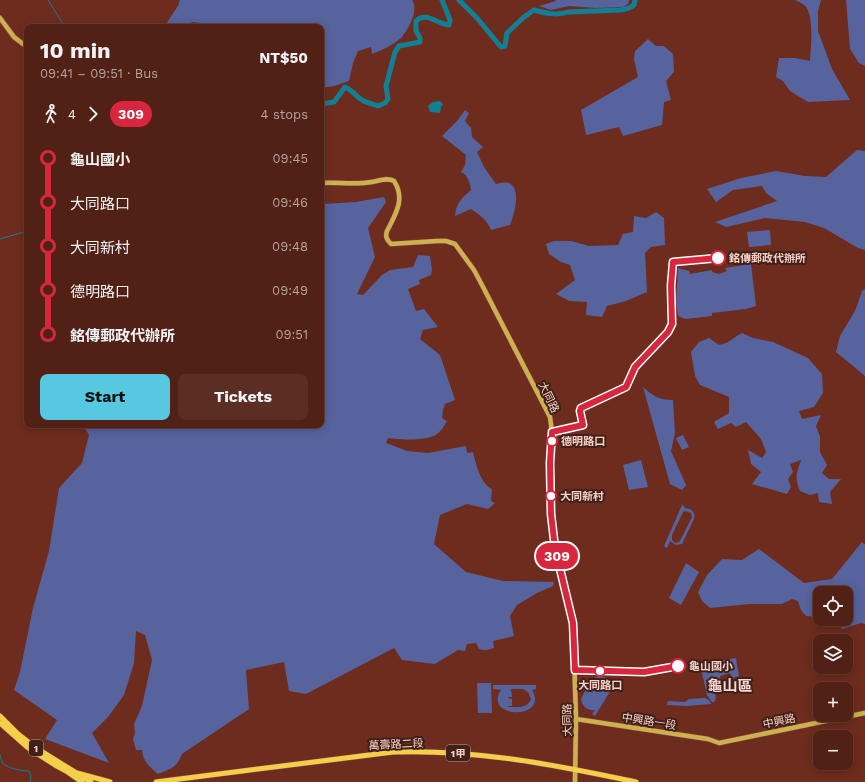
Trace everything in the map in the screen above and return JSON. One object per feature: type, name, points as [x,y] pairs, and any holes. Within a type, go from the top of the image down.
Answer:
[{"type":"main road","name":"1","points":[[0,716],[36,748],[78,772],[91,782]]},
{"type":"main road","name":"1","points":[[0,724],[41,757],[68,772],[82,782]]},
{"type":"main road","name":"萬壽路二段","points":[[156,782],[411,751],[491,756],[576,769],[636,782]]},
{"type":"main road","points":[[68,772],[78,772],[110,782]]},
{"type":"street","points":[[0,18],[14,37],[24,45]]},
{"type":"street","name":"大同路","points":[[324,183],[340,182],[348,184],[386,179],[394,181],[398,189],[400,201],[385,235],[386,239],[391,244],[437,241],[446,241],[455,244],[474,270],[544,404],[552,424],[550,474],[551,514],[555,548],[573,623],[576,719],[575,782]]},
{"type":"street","name":"中興路","points":[[719,743],[865,713]]},
{"type":"street","name":"中興路一段","points":[[576,719],[708,739],[719,743]]},
{"type":"shaded area","points":[[180,0],[412,0],[414,4],[414,14],[405,33],[399,40],[372,54],[371,47],[358,51],[353,63],[349,81],[324,88],[324,24],[201,24],[192,22],[189,24],[166,24],[178,6]]},
{"type":"shaded area","points":[[555,0],[629,0],[628,4],[623,7],[596,8],[569,6],[551,10],[539,6],[556,1]]},
{"type":"shaded area","points":[[795,0],[821,0],[818,11],[818,31],[832,69],[850,100],[808,102],[790,91],[783,81],[776,77],[779,58],[795,58],[810,61],[811,25],[809,12],[805,6]]},
{"type":"shaded area","points":[[846,0],[865,0],[865,66],[859,63],[850,49]]},
{"type":"shaded area","points":[[648,39],[656,46],[664,46],[673,54],[674,72],[666,81],[671,100],[664,102],[662,125],[623,136],[619,127],[586,135],[581,110],[638,77],[634,59],[635,51]]},
{"type":"shaded area","points":[[440,101],[443,104],[440,113],[430,112],[428,106],[433,102]]},
{"type":"shaded area","points":[[465,110],[469,113],[465,121],[471,128],[472,137],[483,147],[477,152],[484,167],[496,184],[509,183],[513,186],[515,191],[516,202],[510,225],[491,230],[483,218],[471,209],[455,216],[460,201],[471,190],[467,177],[461,172],[465,165],[466,155],[442,136],[457,121]]},
{"type":"shaded area","points":[[857,150],[865,151],[865,250],[858,248],[824,228],[805,222],[765,218],[726,227],[715,222],[777,201],[766,193],[762,186],[733,190],[716,202],[707,189],[741,178],[776,171],[805,176],[826,177]]},
{"type":"shaded area","points":[[384,197],[386,202],[368,228],[375,257],[357,294],[363,295],[382,275],[390,270],[413,267],[418,255],[430,256],[432,270],[431,275],[419,280],[420,284],[408,289],[416,311],[424,309],[438,327],[423,330],[420,339],[440,355],[455,400],[445,404],[442,418],[447,421],[437,434],[421,439],[388,438],[386,443],[407,451],[428,453],[466,446],[467,453],[473,452],[477,467],[484,482],[492,489],[491,501],[495,503],[488,509],[467,504],[440,515],[434,544],[466,572],[503,581],[554,582],[553,586],[537,593],[517,605],[510,616],[514,636],[493,641],[494,648],[484,650],[479,649],[476,643],[467,644],[465,651],[458,650],[435,664],[402,660],[394,648],[306,694],[289,691],[284,662],[246,670],[249,709],[182,754],[178,762],[173,767],[158,774],[145,761],[142,750],[136,750],[133,739],[135,733],[134,724],[142,706],[152,660],[145,635],[136,631],[134,663],[124,695],[108,717],[92,733],[109,763],[45,739],[57,720],[14,690],[20,672],[33,608],[49,551],[59,488],[82,463],[89,435],[85,428],[324,428],[324,204],[356,202]]},
{"type":"shaded area","points":[[656,212],[664,218],[665,245],[651,247],[645,253],[647,292],[626,301],[607,306],[602,317],[586,315],[587,302],[569,301],[556,294],[575,280],[570,265],[561,262],[549,254],[546,244],[554,241],[571,241],[589,246],[618,245],[623,234],[633,232],[634,216],[646,218]]},
{"type":"shaded area","points":[[770,230],[771,245],[749,247],[747,232]]},
{"type":"shaded area","points":[[751,264],[756,306],[746,309],[712,313],[712,316],[686,319],[678,315],[676,304],[678,268],[689,271],[690,274],[712,270],[712,272],[719,274],[727,271],[725,268]]},
{"type":"shaded area","points":[[865,289],[865,376],[836,352],[840,336],[855,311],[862,291]]},
{"type":"shaded area","points":[[742,333],[753,338],[773,342],[808,358],[822,374],[823,393],[814,407],[799,411],[802,419],[821,415],[816,426],[820,437],[820,452],[827,465],[822,473],[829,479],[841,479],[830,492],[832,504],[819,502],[818,493],[810,495],[800,491],[797,472],[801,460],[790,464],[793,472],[788,479],[791,487],[787,494],[752,484],[761,472],[751,464],[748,450],[762,458],[766,452],[761,439],[746,422],[736,427],[731,423],[718,429],[714,422],[729,413],[729,397],[700,385],[695,376],[691,352],[699,342],[709,338],[719,345],[728,342]]},
{"type":"shaded area","points":[[643,387],[656,397],[673,400],[675,433],[671,451],[686,485],[682,490],[670,484]]},
{"type":"shaded area","points":[[683,435],[689,447],[682,450],[676,438]]},
{"type":"shaded area","points":[[641,460],[648,487],[629,490],[623,465]]},
{"type":"shaded area","points":[[682,505],[685,507],[684,508],[694,512],[694,519],[682,544],[676,545],[670,541],[667,548],[664,546]],"holes":[[[685,511],[691,513],[692,517],[681,539],[679,542],[675,543],[672,540],[672,535],[683,512]]]},
{"type":"shaded area","points":[[862,542],[865,545],[865,624],[861,623],[853,626],[853,586],[813,586],[813,616],[806,616],[801,610],[798,601],[792,599],[782,604],[749,604],[710,608],[702,601],[698,592],[707,575],[722,559],[742,560],[759,549],[804,583],[832,579]]},
{"type":"shaded area","points":[[686,563],[699,572],[681,605],[669,598]]},
{"type":"shaded area","points":[[841,626],[852,626],[842,629]]},
{"type":"shaded area","points":[[736,658],[739,676],[732,678],[730,673],[720,676],[721,680],[713,682],[716,698],[714,702],[712,702],[707,695],[700,664]]},
{"type":"shaded area","points":[[598,676],[605,677],[611,684],[614,679],[617,680],[595,716],[592,714],[595,710],[585,708],[581,699],[591,680]]},
{"type":"shaded area","points":[[477,683],[491,683],[492,713],[478,713]]},
{"type":"shaded area","points":[[493,685],[536,685],[536,689],[532,690],[535,700],[532,707],[525,711],[507,711],[500,706],[498,700],[501,690],[493,689]],"holes":[[[511,689],[523,689],[528,692],[531,699],[529,702],[521,707],[508,707],[512,706],[512,699],[508,698],[512,697]]]},
{"type":"shaded area","points":[[705,698],[709,700],[711,704],[687,706],[667,705],[668,701],[685,702],[689,699]]},
{"type":"waterway","points":[[48,0],[63,24]]},
{"type":"waterway","points":[[324,104],[334,102],[345,87],[366,102],[378,106],[385,103],[388,99],[386,86],[395,52],[399,46],[420,42],[420,38],[416,31],[416,21],[424,17],[449,25],[450,20],[442,0]]},
{"type":"waterway","points":[[459,0],[477,18],[501,47],[505,46],[507,33],[534,10],[555,14],[568,12],[621,10],[634,5],[635,0]]},
{"type":"waterway","points":[[0,239],[24,232]]},
{"type":"waterway","points":[[0,755],[2,762],[6,766],[18,770],[29,771],[31,776],[30,782]]},
{"type":"bus line","name":"309","points":[[678,666],[644,672],[575,670],[573,623],[555,548],[551,514],[550,463],[552,432],[583,425],[580,411],[582,406],[626,387],[635,367],[668,332],[672,324],[671,286],[673,262],[718,258]]},
{"type":"place","name":"銘傳郵政代辦所","points":[[718,258]]},
{"type":"place","name":"德明路口","points":[[552,441]]},
{"type":"place","name":"大同新村","points":[[551,496]]},
{"type":"place","name":"龜山國小","points":[[678,666]]},
{"type":"place","name":"大同路口","points":[[600,671]]},
{"type":"district","name":"龜山區","points":[[730,686]]}]
